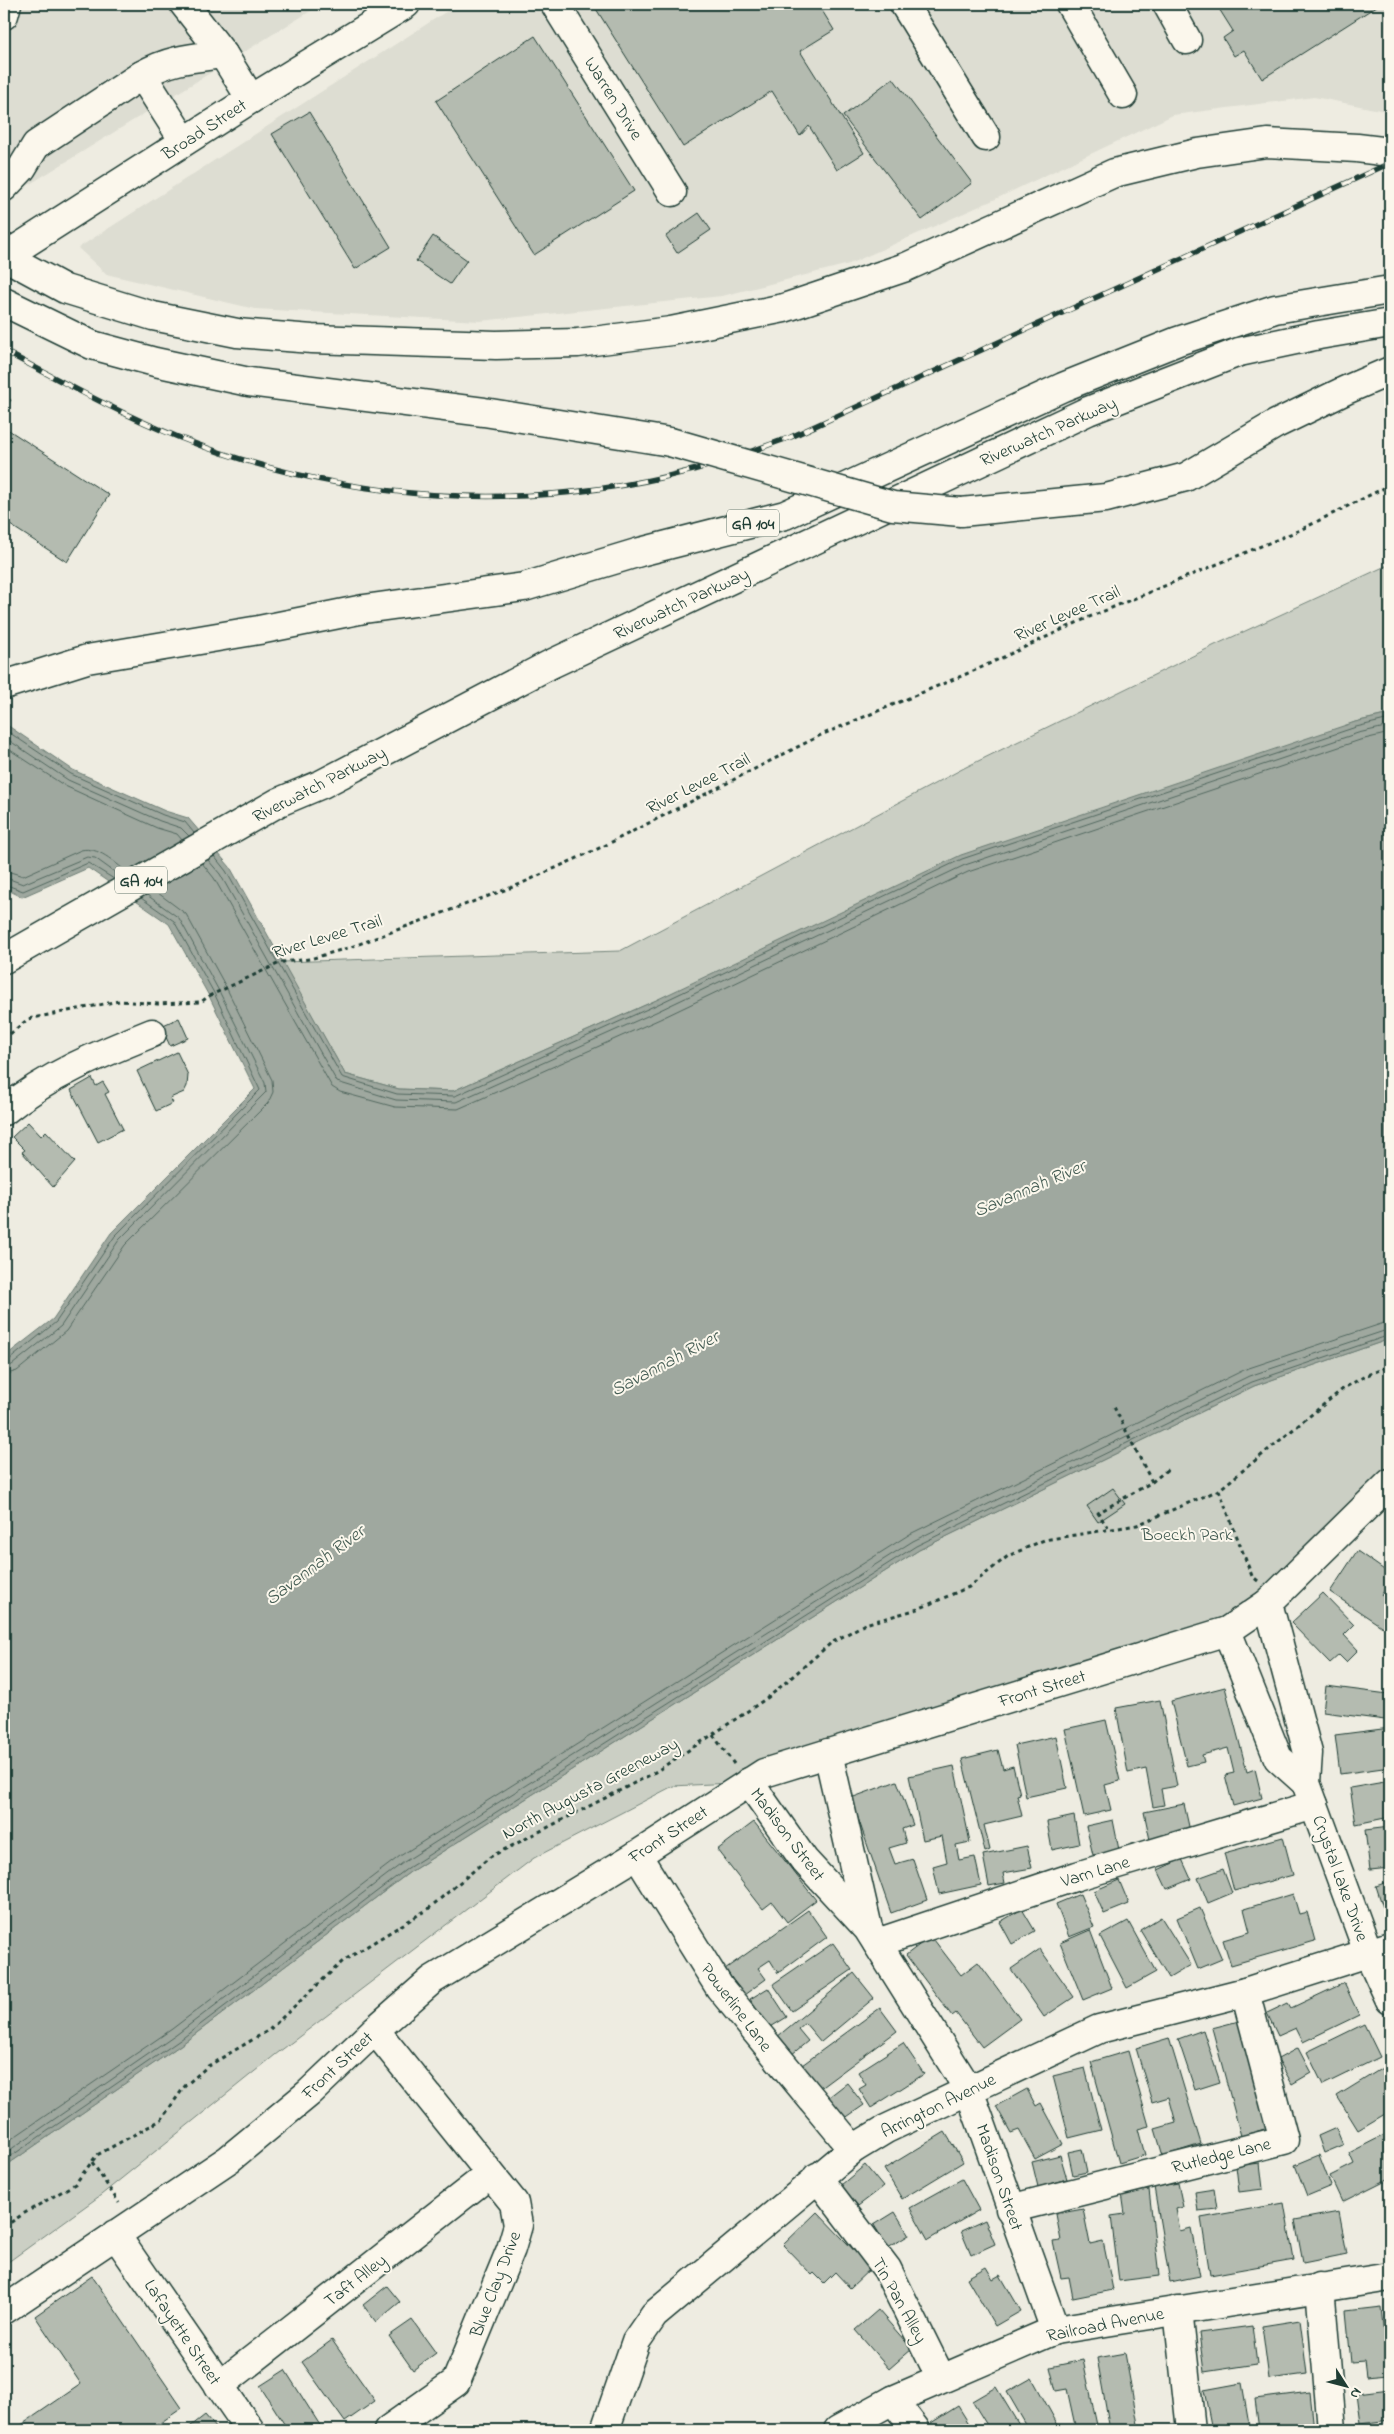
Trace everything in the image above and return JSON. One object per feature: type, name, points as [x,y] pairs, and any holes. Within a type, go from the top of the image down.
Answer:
[{"type":"main road","points":[[4,15],[7,4]]},
{"type":"main road","points":[[184,4],[223,54],[251,99]]},
{"type":"main road","name":"Broad Street","points":[[4,256],[251,99],[406,4]]},
{"type":"main road","name":"Warren Drive","points":[[555,4],[672,192]]},
{"type":"main road","points":[[904,4],[986,137]]},
{"type":"main road","points":[[1070,4],[1123,95]]},
{"type":"main road","points":[[1167,4],[1187,40]]},
{"type":"main road","points":[[4,187],[14,178],[36,145],[142,75],[162,64],[179,59],[223,54]]},
{"type":"main road","points":[[142,75],[184,141]]},
{"type":"main road","points":[[4,256],[65,288],[153,316],[237,333],[312,340],[496,345],[578,343],[671,330],[784,308],[906,267],[1114,173],[1197,153],[1267,143],[1357,148],[1390,152]]},
{"type":"main road","name":"Riverwatch Parkway","points":[[4,685],[87,659],[364,610],[524,588],[640,552],[784,515],[1063,387],[1178,341],[1275,309],[1390,290]]},
{"type":"main road","points":[[4,302],[92,345],[202,372],[249,382],[484,412],[670,442],[893,506],[961,512],[1106,498],[1186,478],[1276,424],[1390,371]]},
{"type":"main road","name":"Riverwatch Parkway","points":[[4,959],[279,802],[322,784],[549,666],[1088,411],[1238,352],[1319,335],[1390,323]]},
{"type":"main road","points":[[4,1111],[22,1096],[59,1074],[99,1054],[152,1033]]},
{"type":"main road","name":"Front Street","points":[[4,2310],[229,2159],[309,2093],[375,2030],[432,1980],[637,1854],[764,1772],[1227,1631],[1268,1604],[1390,1483]]},
{"type":"main road","name":"Crystal Lake Drive","points":[[1268,1604],[1308,1753],[1310,1794]]},
{"type":"main road","name":"Crystal Lake Drive","points":[[1227,1631],[1278,1758],[1310,1794],[1379,1949],[1390,2000]]},
{"type":"main road","name":"Madison Street","points":[[828,1753],[873,1936]]},
{"type":"main road","name":"Madison Street","points":[[749,1782],[804,1860],[873,1936],[969,2090],[1010,2209],[1055,2330]]},
{"type":"main road","name":"Varn Lane","points":[[873,1936],[1077,1876],[1310,1794]]},
{"type":"main road","name":"Powerline Lane","points":[[637,1854],[720,1988],[852,2149]]},
{"type":"main road","name":"Arrington Avenue","points":[[605,2430],[636,2341],[654,2315],[852,2149],[886,2129],[1099,2029],[1245,1992],[1379,1949]]},
{"type":"main road","name":"Rutledge Lane","points":[[1010,2209],[1284,2140],[1245,1992]]},
{"type":"main road","name":"Blue Clay Drive","points":[[375,2030],[514,2203],[518,2224],[511,2249],[456,2382],[388,2430]]},
{"type":"main road","name":"Taft Alley","points":[[220,2386],[490,2174]]},
{"type":"main road","name":"Tin Pan Alley","points":[[817,2178],[887,2270],[941,2378]]},
{"type":"main road","name":"Lafayette Street","points":[[124,2228],[220,2386],[250,2430]]},
{"type":"main road","name":"Railroad Avenue","points":[[838,2430],[893,2400],[1055,2330],[1390,2277]]},
{"type":"main road","points":[[1320,2287],[1332,2430]]},
{"type":"main road","points":[[1178,2310],[1191,2430]]},
{"type":"main road","points":[[893,2400],[916,2430]]},
{"type":"path","name":"River Levee Trail","points":[[4,1039],[28,1018],[119,1001],[158,1004],[201,1002],[209,996],[282,962],[310,959],[351,947],[518,886],[604,846],[821,735],[978,669],[1087,618],[1300,530],[1389,485]]},
{"type":"path","name":"North Augusta Greeneway","points":[[4,2227],[75,2184],[97,2155],[161,2120],[185,2086],[208,2066],[269,2030],[343,1961],[428,1909],[490,1857],[652,1774],[770,1696],[831,1643],[865,1624],[918,1609],[969,1587],[1008,1556],[1044,1540],[1108,1528],[1137,1525],[1219,1490],[1277,1440],[1344,1388],[1366,1375],[1390,1366]]},
{"type":"path","points":[[1114,1407],[1152,1482]]},
{"type":"path","points":[[1108,1528],[1098,1513],[1152,1482],[1168,1469]]},
{"type":"path","points":[[1219,1490],[1252,1576],[1260,1583],[1268,1604]]},
{"type":"path","points":[[712,1735],[749,1782]]},
{"type":"path","points":[[92,2162],[124,2228]]},
{"type":"shaded area","points":[[4,4],[322,4],[4,200]]},
{"type":"shaded area","points":[[458,4],[1390,4],[1390,112],[1314,97],[1173,115],[989,202],[849,264],[722,296],[480,321],[255,309],[106,274],[78,248]]},
{"type":"green space","points":[[1390,564],[1390,714],[1355,722],[652,1002],[453,1091],[399,1089],[345,1074],[282,962],[620,951],[966,767],[1215,645]]},
{"type":"green space","name":"Boeckh Park","points":[[1390,1339],[1390,1483],[1268,1603],[749,1782],[673,1786],[534,1858],[275,2055],[101,2195],[4,2265],[4,2167],[182,2044],[410,1872],[919,1550],[1254,1386]]},
{"type":"water","name":"Savannah River","points":[[1390,714],[1390,1339],[1254,1386],[919,1550],[410,1872],[182,2044],[4,2167],[4,1357],[53,1319],[111,1233],[255,1089],[209,996],[169,924],[88,868],[22,897],[4,888],[4,723],[73,770],[165,811],[188,818],[230,867],[345,1074],[399,1089],[453,1091],[652,1002],[961,855],[1355,722]]},
{"type":"building","points":[[593,4],[818,4],[834,30],[800,51],[864,153],[837,170],[809,126],[800,136],[772,91],[683,147]]},
{"type":"building","points":[[1216,4],[1380,4],[1262,79],[1244,50],[1234,56],[1223,38],[1233,31]]},
{"type":"building","points":[[535,36],[634,191],[534,255],[436,101]]},
{"type":"building","points":[[893,78],[972,183],[922,220],[843,116]]},
{"type":"building","points":[[309,112],[391,247],[355,269],[272,134]]},
{"type":"building","points":[[699,213],[711,230],[677,253],[666,236]]},
{"type":"building","points":[[433,236],[467,260],[450,284],[416,261]]},
{"type":"building","points":[[4,395],[11,400],[4,410]]},
{"type":"building","points":[[4,427],[109,495],[67,562],[4,521]]},
{"type":"building","points":[[179,1018],[188,1038],[170,1046],[161,1026]]},
{"type":"building","points":[[177,1052],[188,1075],[187,1086],[184,1092],[170,1098],[173,1103],[156,1111],[137,1071]]},
{"type":"building","points":[[92,1078],[96,1086],[103,1082],[109,1092],[105,1094],[123,1129],[98,1142],[71,1090]]},
{"type":"building","points":[[28,1122],[41,1136],[46,1131],[75,1162],[53,1187],[22,1152],[25,1150],[12,1137]]},
{"type":"building","points":[[1113,1488],[1125,1504],[1098,1522],[1087,1506]]},
{"type":"building","points":[[1357,1551],[1390,1574],[1390,1582],[1381,1595],[1390,1601],[1390,1632],[1330,1592]]},
{"type":"building","points":[[1323,1593],[1354,1625],[1344,1635],[1358,1650],[1346,1662],[1339,1655],[1330,1663],[1291,1623]]},
{"type":"building","points":[[1326,1686],[1388,1694],[1385,1720],[1323,1712]]},
{"type":"building","points":[[1225,1687],[1247,1772],[1255,1769],[1262,1798],[1233,1806],[1225,1775],[1234,1773],[1228,1748],[1202,1755],[1204,1762],[1187,1766],[1171,1701]]},
{"type":"building","points":[[1160,1700],[1177,1786],[1161,1789],[1164,1805],[1153,1807],[1146,1769],[1128,1773],[1116,1708]]},
{"type":"building","points":[[1106,1720],[1120,1781],[1105,1785],[1111,1810],[1084,1816],[1065,1729]]},
{"type":"building","points":[[1390,1728],[1390,1767],[1340,1774],[1335,1735]]},
{"type":"building","points":[[1056,1736],[1067,1788],[1026,1797],[1015,1745]]},
{"type":"building","points":[[998,1750],[1003,1769],[1013,1766],[1020,1794],[1017,1795],[1022,1816],[984,1825],[990,1850],[985,1852],[962,1759]]},
{"type":"building","points":[[954,1766],[970,1842],[956,1845],[959,1860],[975,1857],[981,1885],[939,1894],[933,1866],[947,1862],[942,1836],[923,1840],[909,1776]]},
{"type":"building","points":[[897,1781],[913,1825],[902,1829],[906,1843],[889,1848],[895,1864],[913,1859],[927,1900],[891,1913],[851,1798]]},
{"type":"building","points":[[1390,1781],[1390,1817],[1356,1824],[1350,1788]]},
{"type":"building","points":[[1184,1804],[1190,1831],[1150,1840],[1144,1812]]},
{"type":"building","points":[[1074,1816],[1079,1844],[1052,1850],[1047,1822]]},
{"type":"building","points":[[1113,1820],[1119,1850],[1093,1855],[1086,1826]]},
{"type":"building","points":[[754,1822],[816,1900],[787,1922],[772,1902],[763,1909],[717,1850]]},
{"type":"building","points":[[1390,1827],[1390,1868],[1370,1870],[1365,1830]]},
{"type":"building","points":[[1283,1837],[1293,1875],[1234,1891],[1224,1853]]},
{"type":"building","points":[[1027,1846],[1032,1868],[1003,1873],[1005,1883],[989,1886],[983,1855]]},
{"type":"building","points":[[1182,1859],[1191,1879],[1167,1889],[1158,1870]]},
{"type":"building","points":[[1223,1869],[1232,1893],[1208,1903],[1198,1878]]},
{"type":"building","points":[[1119,1880],[1129,1904],[1104,1914],[1094,1891]]},
{"type":"building","points":[[1390,1881],[1390,1926],[1389,1926],[1376,1886]]},
{"type":"building","points":[[1080,1894],[1094,1927],[1069,1937],[1056,1904]]},
{"type":"building","points":[[1293,1894],[1299,1914],[1307,1912],[1315,1941],[1231,1965],[1223,1940],[1250,1932],[1244,1909]]},
{"type":"building","points":[[1200,1908],[1222,1959],[1198,1969],[1177,1918]]},
{"type":"building","points":[[1022,1909],[1035,1931],[1012,1944],[1000,1922]]},
{"type":"building","points":[[808,1910],[827,1937],[778,1973],[770,1960],[758,1968],[766,1979],[744,1995],[725,1969]]},
{"type":"building","points":[[1161,1917],[1191,1965],[1169,1978],[1140,1930]]},
{"type":"building","points":[[1128,1921],[1156,1972],[1127,1988],[1100,1936]]},
{"type":"building","points":[[1090,1930],[1112,1988],[1083,2000],[1060,1943]]},
{"type":"building","points":[[931,1936],[961,1975],[978,1962],[1020,2019],[982,2047],[956,2013],[952,2016],[906,1955]]},
{"type":"building","points":[[833,1943],[852,1970],[792,2011],[773,1984]]},
{"type":"building","points":[[1040,1949],[1074,1997],[1044,2017],[1011,1969]]},
{"type":"building","points":[[854,1973],[874,1998],[821,2042],[805,2023],[798,2029],[808,2041],[791,2055],[777,2037]]},
{"type":"building","points":[[1344,1983],[1359,2015],[1303,2042],[1296,2028],[1278,2036],[1267,2013],[1288,2003],[1291,2008]]},
{"type":"building","points":[[768,1988],[787,2017],[769,2028],[750,1999]]},
{"type":"building","points":[[880,2008],[897,2031],[819,2089],[802,2065]]},
{"type":"building","points":[[1239,2021],[1268,2128],[1241,2136],[1212,2028]]},
{"type":"building","points":[[1364,2024],[1380,2057],[1323,2085],[1307,2052]]},
{"type":"building","points":[[1203,2030],[1220,2082],[1195,2090],[1178,2039]]},
{"type":"building","points":[[1169,2038],[1201,2144],[1163,2156],[1155,2129],[1176,2123],[1169,2097],[1152,2102],[1136,2048]]},
{"type":"building","points":[[903,2043],[924,2074],[871,2108],[859,2089],[866,2085],[858,2072]]},
{"type":"building","points":[[1298,2048],[1311,2073],[1292,2084],[1278,2059]]},
{"type":"building","points":[[1128,2051],[1149,2126],[1138,2129],[1145,2155],[1119,2163],[1091,2062]]},
{"type":"building","points":[[1384,2067],[1390,2078],[1390,2111],[1358,2130],[1337,2096]]},
{"type":"building","points":[[1085,2068],[1101,2130],[1069,2138],[1053,2076]]},
{"type":"building","points":[[847,2083],[864,2105],[841,2121],[825,2100]]},
{"type":"building","points":[[1027,2089],[1036,2106],[1041,2103],[1063,2144],[1035,2159],[1019,2130],[1011,2133],[996,2106]]},
{"type":"building","points":[[1336,2128],[1343,2145],[1324,2153],[1318,2136]]},
{"type":"building","points":[[945,2132],[963,2162],[902,2199],[884,2169]]},
{"type":"building","points":[[1390,2132],[1390,2178],[1342,2202],[1330,2176],[1354,2164],[1349,2153]]},
{"type":"building","points":[[1082,2149],[1087,2172],[1073,2175],[1068,2152]]},
{"type":"building","points":[[1060,2155],[1067,2179],[1038,2187],[1032,2162]]},
{"type":"building","points":[[1319,2155],[1331,2186],[1307,2196],[1295,2165]]},
{"type":"building","points":[[1260,2163],[1263,2189],[1239,2192],[1236,2166]]},
{"type":"building","points":[[865,2165],[883,2187],[858,2206],[841,2185]]},
{"type":"building","points":[[962,2179],[979,2210],[928,2240],[910,2208]]},
{"type":"building","points":[[1178,2183],[1183,2207],[1176,2209],[1180,2231],[1191,2228],[1200,2276],[1170,2282],[1154,2187]]},
{"type":"building","points":[[1214,2189],[1217,2209],[1198,2211],[1195,2192]]},
{"type":"building","points":[[1149,2190],[1159,2276],[1119,2281],[1111,2216],[1125,2214],[1122,2193]]},
{"type":"building","points":[[1284,2203],[1294,2260],[1210,2275],[1201,2218]]},
{"type":"building","points":[[1083,2209],[1090,2244],[1103,2241],[1113,2290],[1073,2298],[1069,2277],[1061,2278],[1053,2242],[1061,2241],[1056,2214]]},
{"type":"building","points":[[817,2212],[871,2268],[850,2288],[835,2272],[824,2283],[814,2273],[812,2275],[783,2245]]},
{"type":"building","points":[[895,2212],[909,2235],[888,2248],[874,2225]]},
{"type":"building","points":[[1339,2212],[1347,2254],[1303,2263],[1295,2220]]},
{"type":"building","points":[[985,2220],[995,2244],[971,2255],[961,2231]]},
{"type":"building","points":[[986,2267],[993,2279],[1000,2275],[1021,2311],[995,2326],[967,2278]]},
{"type":"building","points":[[92,2276],[182,2408],[150,2430],[14,2430],[81,2384],[35,2316]]},
{"type":"building","points":[[387,2286],[400,2302],[376,2322],[363,2305]]},
{"type":"building","points":[[1381,2307],[1388,2375],[1366,2377],[1364,2361],[1351,2362],[1346,2311]]},
{"type":"building","points":[[878,2310],[912,2349],[889,2369],[855,2330]]},
{"type":"building","points":[[412,2320],[436,2353],[413,2370],[389,2336]]},
{"type":"building","points":[[1300,2320],[1307,2374],[1269,2379],[1262,2326]]},
{"type":"building","points":[[1252,2326],[1257,2364],[1204,2372],[1199,2333]]},
{"type":"building","points":[[332,2340],[375,2401],[345,2422],[302,2362]]},
{"type":"building","points":[[1125,2353],[1139,2430],[1110,2430],[1097,2358]]},
{"type":"building","points":[[1083,2360],[1098,2430],[1076,2430],[1067,2389],[1056,2391],[1050,2367]]},
{"type":"building","points":[[285,2370],[323,2430],[288,2430],[260,2386]]},
{"type":"building","points":[[1032,2378],[1059,2430],[1029,2430],[1007,2392]]},
{"type":"building","points":[[1242,2383],[1250,2430],[1212,2430],[1204,2390]]},
{"type":"building","points":[[996,2387],[1022,2430],[990,2430],[972,2401]]},
{"type":"building","points":[[1390,2389],[1390,2420],[1361,2424],[1357,2393]]},
{"type":"building","points":[[1310,2392],[1314,2430],[1259,2430],[1255,2399]]},
{"type":"building","points":[[958,2406],[973,2430],[936,2430],[931,2423]]},
{"type":"building","points":[[205,2415],[218,2430],[186,2430]]},
{"type":"railway","points":[[4,351],[156,428],[240,459],[304,476],[368,488],[433,495],[498,496],[563,493],[629,484],[693,470],[791,437],[1390,163]]}]
